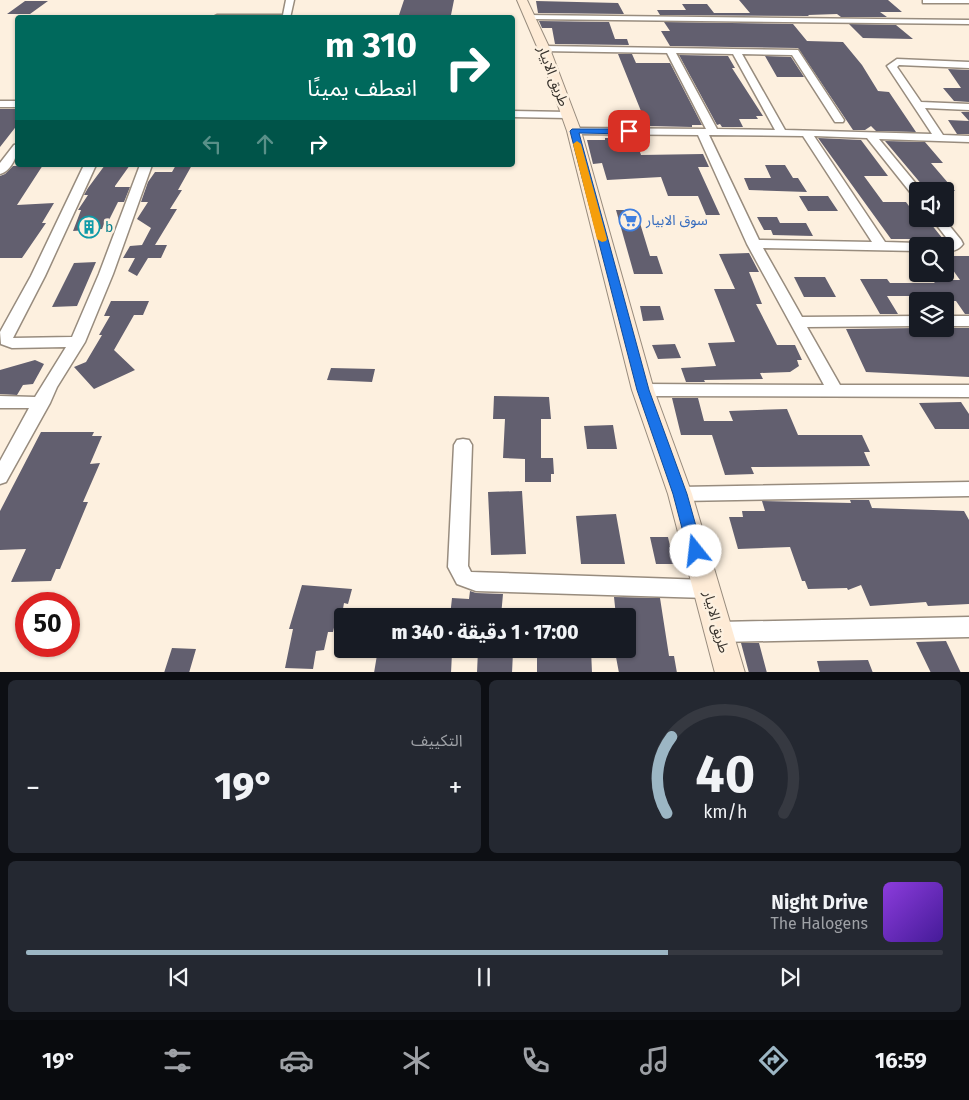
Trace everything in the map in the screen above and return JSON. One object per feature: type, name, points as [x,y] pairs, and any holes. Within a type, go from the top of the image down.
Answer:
[{"type":"main road","name":"طريق الابيار","points":[[526,9],[544,49],[571,123],[643,390],[680,494],[730,672]]},
{"type":"street","points":[[286,15],[290,0]]},
{"type":"street","points":[[926,0],[969,1]]},
{"type":"street","points":[[926,0],[948,22]]},
{"type":"street","points":[[526,9],[969,22]]},
{"type":"street","points":[[544,49],[795,52],[839,120]]},
{"type":"street","points":[[670,50],[754,244],[835,392]]},
{"type":"street","points":[[736,51],[782,133]]},
{"type":"street","points":[[940,138],[892,69],[893,64],[969,65]]},
{"type":"street","points":[[0,104],[15,104]]},
{"type":"street","points":[[918,105],[969,107]]},
{"type":"street","points":[[515,114],[571,123],[707,132],[870,134],[969,139]]},
{"type":"street","points":[[806,133],[880,246]]},
{"type":"street","points":[[870,134],[909,183]]},
{"type":"street","points":[[0,171],[15,150]]},
{"type":"street","points":[[77,342],[12,343],[6,341],[5,336],[38,276],[89,167]]},
{"type":"street","points":[[0,477],[42,403],[49,387],[77,342],[106,274],[145,167]]},
{"type":"street","points":[[944,227],[953,237]]},
{"type":"street","points":[[754,244],[909,247]]},
{"type":"street","points":[[954,321],[969,320]]},
{"type":"street","points":[[798,322],[909,321]]},
{"type":"street","points":[[643,390],[969,392]]},
{"type":"street","points":[[0,402],[42,403]]},
{"type":"street","points":[[463,445],[458,567],[464,578],[476,582],[707,589]]},
{"type":"street","points":[[680,494],[969,490]]},
{"type":"street","points":[[718,632],[969,627]]},
{"type":"building","points":[[404,0],[454,0],[451,15],[399,15]]},
{"type":"building","points":[[739,0],[888,0],[902,12],[880,12],[887,17],[841,17],[837,14],[809,16],[660,15],[657,10],[686,10],[682,4],[707,4],[714,13],[750,13]]},
{"type":"building","points":[[25,1],[48,1],[30,14],[7,14]]},
{"type":"building","points":[[536,1],[618,3],[624,14],[538,13]]},
{"type":"building","points":[[539,21],[609,22],[615,39],[627,39],[629,45],[555,44],[552,28],[542,28]]},
{"type":"building","points":[[664,22],[793,24],[807,41],[843,42],[862,65],[878,91],[889,92],[916,132],[876,131],[871,126],[865,130],[853,130],[798,48],[670,46],[661,31],[670,31]]},
{"type":"building","points":[[849,24],[896,25],[913,39],[863,38]]},
{"type":"building","points":[[618,54],[632,54],[636,63],[670,63],[702,125],[692,125],[692,127],[647,126]]},
{"type":"building","points":[[679,55],[728,56],[735,68],[732,68],[763,116],[756,116],[758,119],[739,119],[743,127],[722,127],[720,124],[717,125]]},
{"type":"building","points":[[765,56],[791,57],[804,77],[777,77]]},
{"type":"building","points":[[948,69],[969,70],[969,102],[954,101],[943,88],[961,88]]},
{"type":"building","points":[[0,109],[15,109],[15,128],[0,147]]},
{"type":"building","points":[[961,112],[969,112],[969,121]]},
{"type":"building","points":[[948,120],[969,121],[969,134],[957,134]]},
{"type":"building","points":[[605,138],[627,138],[628,143],[637,143],[641,155],[703,154],[709,167],[698,167],[720,215],[706,215],[698,196],[668,196],[661,177],[607,180],[602,163],[593,164],[587,140],[605,140]]},
{"type":"building","points":[[818,138],[861,140],[888,176],[864,176],[883,202],[906,202],[909,206],[909,227],[933,227],[941,237],[891,239]]},
{"type":"building","points":[[885,141],[925,142],[943,163],[931,163],[947,182],[920,182]]},
{"type":"building","points":[[765,165],[785,165],[793,178],[798,178],[807,192],[749,190],[744,178],[771,178]]},
{"type":"building","points":[[13,166],[42,167],[17,205],[54,203],[42,223],[46,223],[22,258],[0,258],[0,176]]},
{"type":"building","points":[[104,167],[129,167],[115,187],[130,187],[124,202],[118,202],[107,224],[104,224],[102,229],[73,231],[81,210],[78,210],[88,195],[84,195]]},
{"type":"building","points":[[175,167],[191,167],[178,190],[182,190],[170,209],[177,209],[155,245],[167,245],[161,258],[148,258],[137,276],[128,271],[135,258],[123,258],[130,246],[142,245],[151,228],[137,219],[148,202],[141,202],[148,182],[155,172],[172,172]]},
{"type":"building","points":[[799,196],[828,196],[838,211],[808,211]]},
{"type":"building","points":[[616,210],[636,210],[650,256],[657,256],[663,274],[634,274]]},
{"type":"building","points":[[757,217],[777,217],[780,223],[806,223],[813,236],[773,235],[771,230],[764,230]]},
{"type":"building","points":[[749,253],[759,272],[749,272],[762,304],[756,304],[777,345],[795,345],[802,360],[797,360],[799,366],[790,372],[760,373],[763,379],[686,382],[681,368],[716,366],[708,343],[735,342],[714,289],[735,289],[719,254]]},
{"type":"building","points":[[954,256],[969,256],[969,314],[965,314],[956,301],[954,301],[954,292],[909,292],[909,296],[887,296],[898,314],[880,314],[860,279],[887,279],[890,283],[935,283],[960,280],[954,272]]},
{"type":"building","points":[[96,262],[77,306],[52,307],[74,263]]},
{"type":"building","points":[[794,277],[825,277],[836,297],[804,297]]},
{"type":"building","points":[[111,301],[149,301],[143,315],[134,315],[114,350],[135,370],[94,389],[74,367],[86,362],[102,335],[99,335],[110,316],[104,316]]},
{"type":"building","points":[[640,306],[660,306],[664,320],[643,321]]},
{"type":"building","points":[[909,328],[909,337],[954,337],[954,328],[969,328],[969,377],[866,372],[846,329]]},
{"type":"building","points":[[675,344],[681,358],[658,359],[652,345]]},
{"type":"building","points":[[35,360],[44,364],[33,384],[23,385],[17,395],[0,394],[0,370]]},
{"type":"building","points":[[331,368],[375,369],[372,382],[327,380]]},
{"type":"building","points":[[494,396],[549,397],[551,419],[541,419],[541,458],[553,458],[554,474],[551,474],[551,482],[525,482],[525,459],[503,458],[505,419],[493,419]]},
{"type":"building","points":[[672,398],[698,398],[704,421],[733,421],[729,411],[787,409],[798,435],[862,435],[870,452],[864,452],[870,466],[751,467],[754,474],[725,475],[712,435],[681,435]]},
{"type":"building","points":[[961,402],[969,414],[969,429],[935,429],[919,403]]},
{"type":"building","points":[[613,425],[617,449],[587,449],[584,426]]},
{"type":"building","points":[[41,432],[94,432],[92,436],[102,436],[90,464],[100,463],[83,502],[88,502],[60,569],[56,569],[51,581],[11,582],[26,549],[0,550],[0,511]]},
{"type":"building","points":[[522,491],[526,554],[491,555],[488,492]]},
{"type":"building","points":[[850,500],[869,500],[872,508],[964,511],[969,520],[969,604],[928,606],[926,602],[870,606],[861,585],[848,590],[847,588],[808,589],[805,581],[802,581],[790,547],[738,549],[729,517],[743,517],[742,511],[765,511],[762,501],[851,503]]},
{"type":"building","points":[[616,514],[625,564],[581,564],[576,516]]},
{"type":"building","points":[[650,537],[668,537],[674,564],[656,564]]},
{"type":"building","points":[[302,585],[352,589],[348,604],[344,603],[343,608],[334,608],[333,632],[328,632],[324,650],[316,651],[313,669],[285,668],[293,629],[289,629]]},
{"type":"building","points":[[470,591],[503,594],[502,608],[451,608],[452,598],[469,599]]},
{"type":"building","points":[[614,597],[660,598],[669,656],[674,656],[677,672],[619,672],[616,658],[636,658],[636,608],[615,608]]},
{"type":"building","points":[[946,641],[961,672],[931,672],[916,642]]},
{"type":"building","points":[[741,643],[759,643],[767,672],[749,672]]},
{"type":"building","points":[[172,648],[196,649],[189,672],[164,672]]},
{"type":"building","points":[[376,658],[452,658],[451,672],[374,672]]},
{"type":"building","points":[[478,658],[513,658],[512,672],[477,672]]},
{"type":"building","points":[[537,658],[591,658],[592,672],[537,672]]},
{"type":"building","points":[[868,660],[873,672],[820,672],[817,661]]},
{"type":"slow traffic","points":[[577,144],[602,239]]},
{"type":"place","name":"سوق الابيار","points":[[630,220]]},
{"type":"place","name":"b","points":[[89,227]]},
{"type":"route","points":[[629,131],[574,131],[643,390],[680,494],[696,551]]}]
